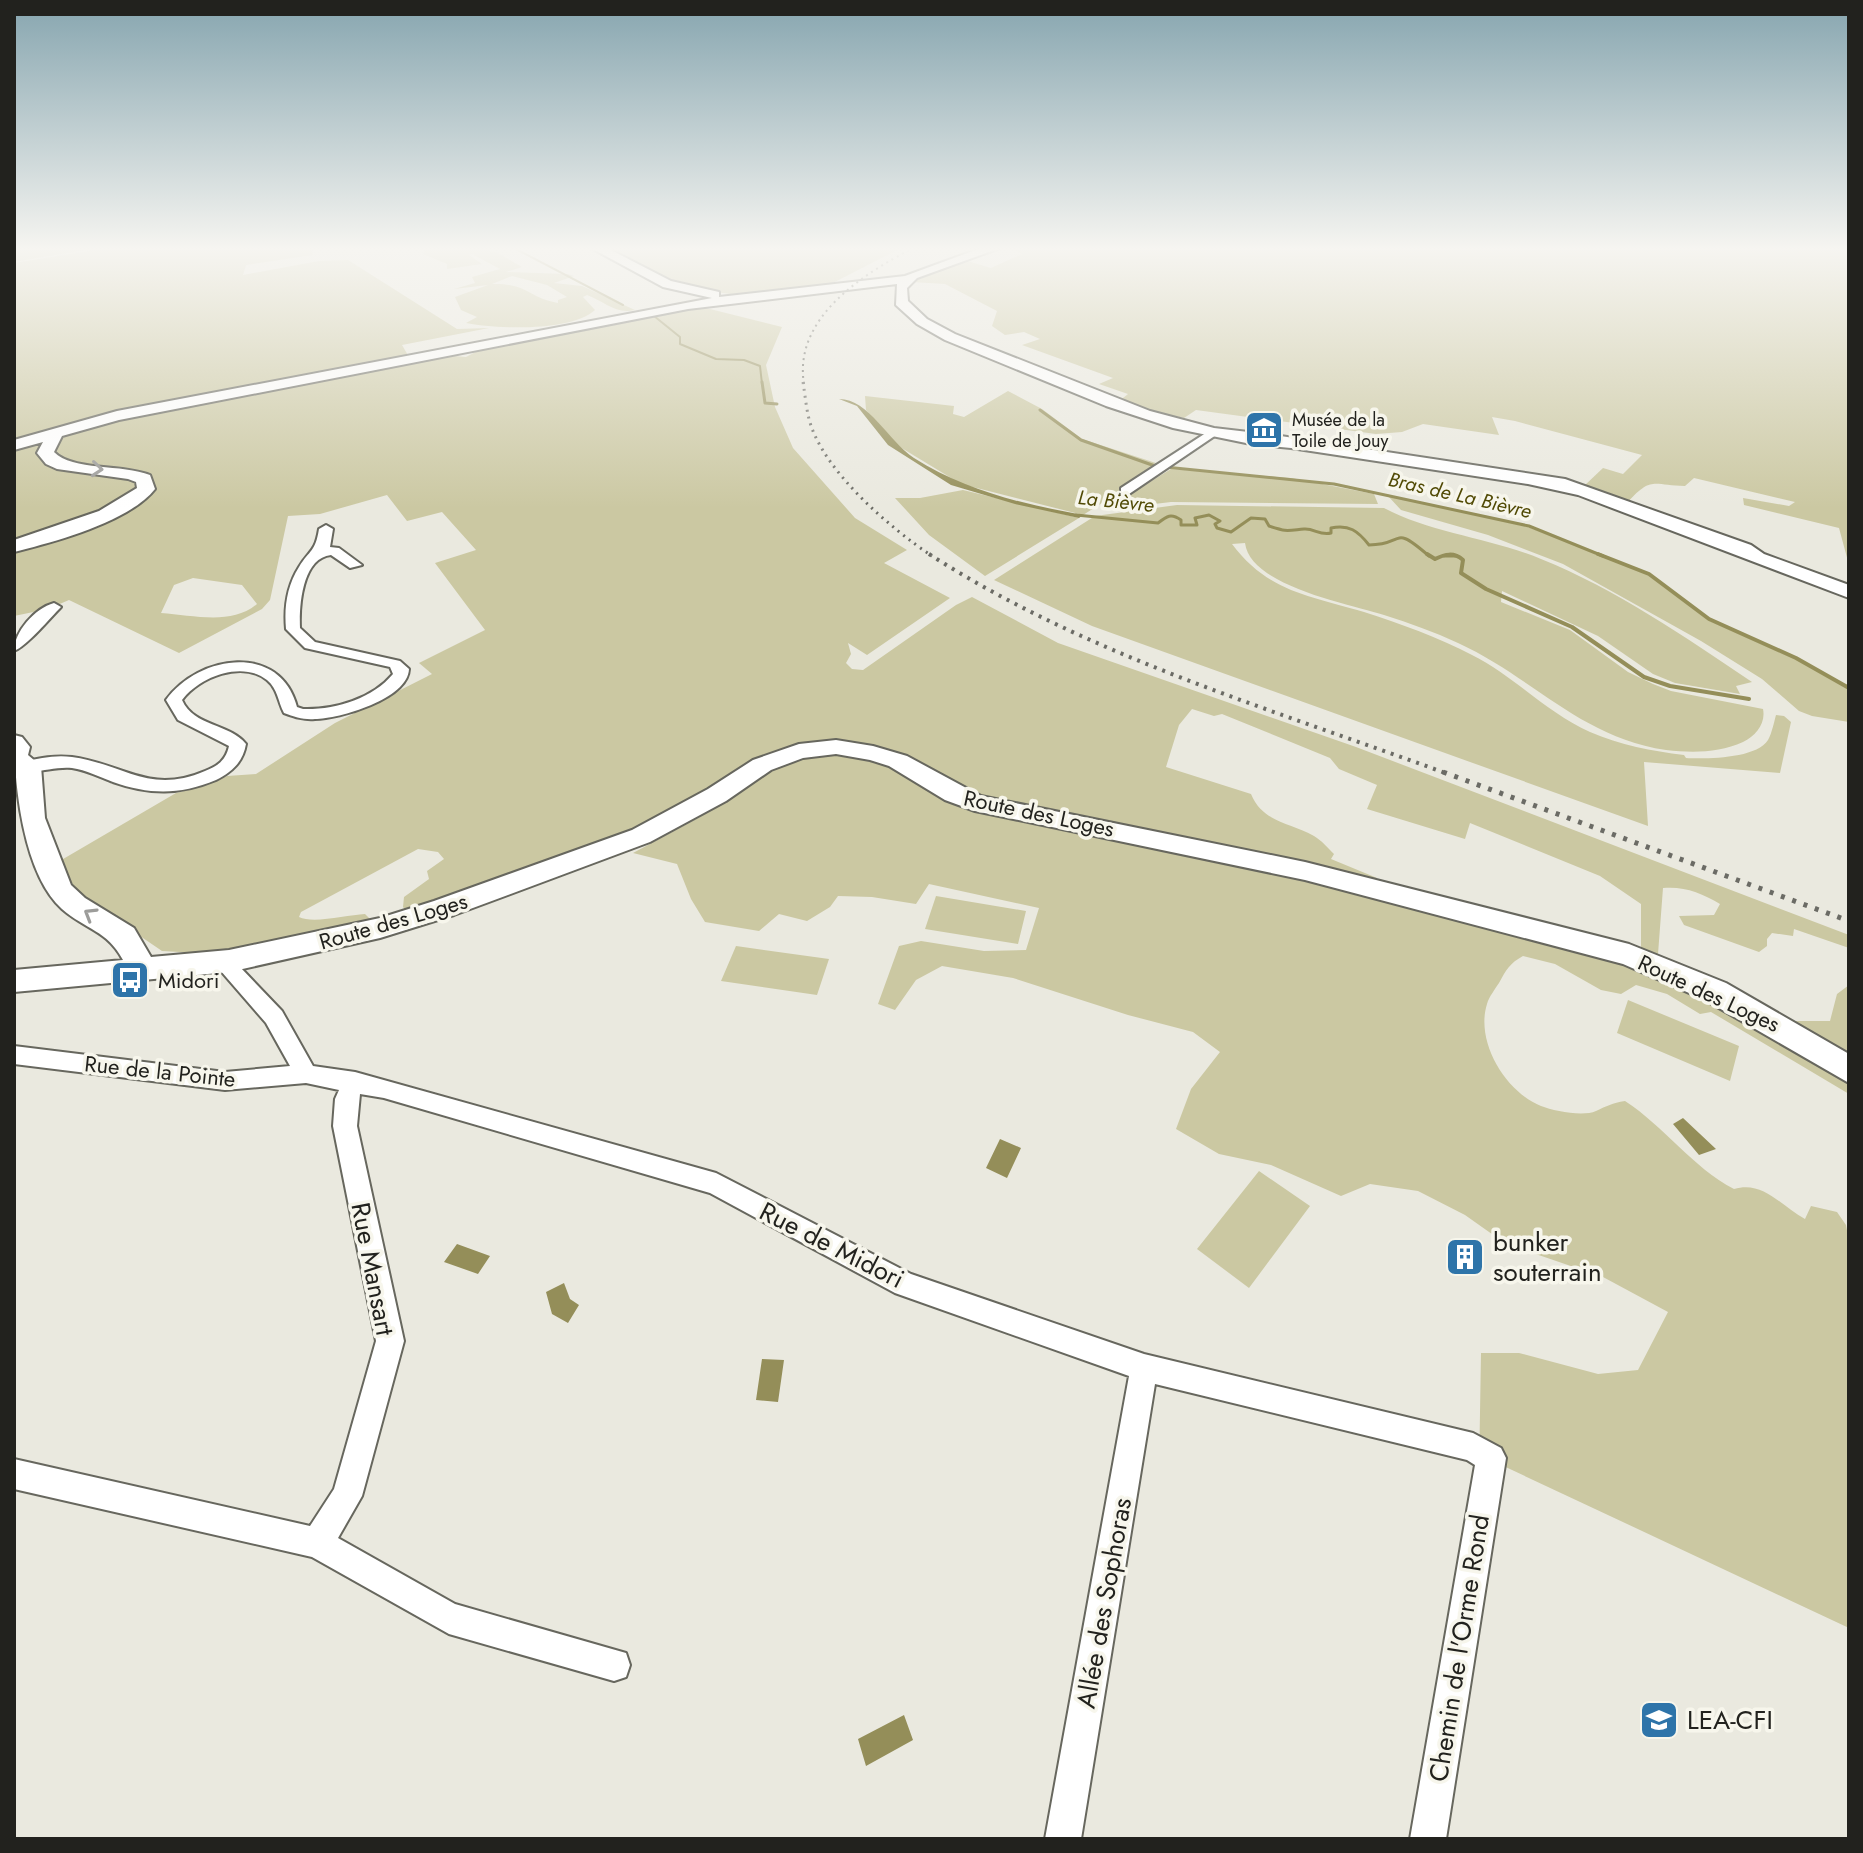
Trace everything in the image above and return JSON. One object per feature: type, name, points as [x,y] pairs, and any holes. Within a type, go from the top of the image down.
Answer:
[{"type":"street","points":[[14,445],[55,435],[85,423],[543,334]]},
{"type":"street","points":[[946,334],[1138,415],[1213,433],[1422,462],[1581,490],[1844,589]]},
{"type":"street","points":[[1125,491],[1213,433]]},
{"type":"street","points":[[14,546],[117,510],[137,499],[146,489],[144,479],[126,472],[56,463],[45,453],[55,435]]},
{"type":"street","points":[[322,551],[326,529]]},
{"type":"street","points":[[142,968],[124,935],[75,905],[59,890],[32,818],[18,756],[72,762],[141,786],[170,790],[203,781],[230,764],[237,754],[238,744],[229,736],[184,718],[174,700],[184,685],[195,677],[219,669],[244,668],[275,678],[282,687],[290,710],[300,716],[342,710],[390,687],[401,675],[401,669],[395,664],[310,645],[293,629],[291,615],[309,558],[322,551],[334,551],[355,565]]},
{"type":"street","points":[[14,646],[23,640],[38,616],[54,607]]},
{"type":"street","name":"Route des Loges","points":[[14,981],[229,961],[380,928],[515,883],[641,836],[779,757],[836,747],[898,761],[975,803],[1305,871],[1629,955],[1671,970],[1737,1002],[1782,1026],[1849,1070]]},
{"type":"street","points":[[229,961],[230,970],[274,1017],[306,1074]]},
{"type":"street","name":"Rue de la Pointe","points":[[14,1055],[225,1081],[306,1074]]},
{"type":"street","name":"Rue de Midori","points":[[306,1074],[355,1081],[716,1184],[904,1284],[1144,1368],[1473,1447],[1491,1458]]},
{"type":"street","name":"Rue Mansart","points":[[317,1543],[347,1496],[390,1341],[345,1126],[346,1099],[355,1081]]},
{"type":"street","name":"Allée des Sophoras","points":[[1063,1839],[1144,1368]]},
{"type":"street","name":"Chemin de l'Orme Rond","points":[[1428,1839],[1491,1458]]},
{"type":"street","points":[[14,1474],[317,1543],[449,1618],[614,1665]]},
{"type":"shaded area","points":[[14,334],[456,334],[402,345],[409,357],[82,420],[14,441]]},
{"type":"shaded area","points":[[554,334],[779,334],[766,365],[775,407],[793,448],[855,518],[907,550],[884,563],[950,598],[867,655],[848,643],[851,654],[846,663],[852,669],[863,670],[972,597],[1058,643],[1356,747],[1849,935],[1849,948],[1794,929],[1793,936],[1772,933],[1767,939],[1767,946],[1759,952],[1684,925],[1679,916],[1714,915],[1720,904],[1693,891],[1663,888],[1658,954],[1641,948],[1641,904],[1600,876],[1470,823],[1465,839],[1367,809],[1377,785],[1339,769],[1330,758],[1222,714],[1214,716],[1192,709],[1179,725],[1166,767],[1251,794],[1256,804],[1270,816],[1319,840],[1334,854],[1331,859],[1377,878],[1372,880],[972,794],[905,760],[804,744],[657,822],[408,913],[403,907],[404,897],[429,879],[427,871],[444,859],[438,852],[418,849],[301,912],[299,917],[321,919],[365,914],[373,922],[216,954],[162,951],[74,891],[58,862],[176,793],[227,776],[256,774],[335,723],[432,674],[419,663],[485,630],[435,563],[476,550],[442,512],[407,521],[387,495],[320,514],[288,516],[270,600],[262,609],[179,653],[69,600],[48,609],[14,616],[14,450],[80,429],[452,352],[455,356],[466,357],[481,349]],"holes":[[[193,578],[242,585],[257,604],[247,611],[224,617],[161,613],[174,585]]]},
{"type":"shaded area","points":[[1030,334],[1849,334],[1849,565],[1839,528],[1744,505],[1743,498],[1789,506],[1795,502],[1694,478],[1685,486],[1648,485],[1628,502],[1584,486],[1603,468],[1623,474],[1642,455],[1492,417],[1499,435],[1423,424],[1402,432],[1376,434],[1196,410],[1184,418],[1170,415],[1164,418],[1118,402],[1128,394],[1099,384],[1113,378],[1022,345],[1040,339]]},
{"type":"shaded area","points":[[1008,391],[1042,409],[1082,439],[1162,465],[1083,515],[961,484],[895,444],[866,410],[865,396],[954,406],[953,414],[964,417]]},
{"type":"shaded area","points":[[839,399],[860,406],[914,458],[954,479],[1017,501],[1083,515],[1079,518],[1015,504],[951,485],[888,445],[857,406]]},
{"type":"shaded area","points":[[1171,469],[1291,478],[1374,494],[1378,504],[1171,502],[1104,510]]},
{"type":"shaded area","points":[[963,490],[1079,518],[985,576],[929,535],[895,498],[920,498]]},
{"type":"shaded area","points":[[1388,496],[1523,525],[1640,570],[1665,585],[1710,621],[1849,686],[1849,722],[1799,711],[1762,679],[1701,641],[1563,564],[1488,535],[1401,510]]},
{"type":"shaded area","points":[[1177,505],[1384,508],[1421,524],[1522,552],[1569,571],[1650,615],[1752,682],[1736,686],[1740,694],[1675,683],[1653,674],[1598,636],[1502,591],[1501,602],[1570,630],[1628,672],[1653,684],[1671,691],[1763,709],[1763,719],[1756,733],[1734,746],[1705,751],[1666,750],[1635,743],[1582,720],[1458,643],[1403,621],[1326,599],[1282,582],[1251,558],[1245,543],[1232,544],[1260,573],[1275,582],[1308,596],[1405,626],[1459,648],[1502,673],[1574,724],[1613,741],[1684,755],[1686,758],[1730,756],[1762,746],[1768,740],[1776,715],[1784,716],[1791,722],[1780,773],[1644,762],[1648,826],[1092,626],[994,580],[1095,516]]},
{"type":"shaded area","points":[[839,751],[864,754],[940,793],[1304,877],[1571,945],[1677,984],[1849,1078],[1849,1094],[1711,1012],[1700,1014],[1667,994],[1636,985],[1621,994],[1601,990],[1555,964],[1523,956],[1506,971],[1487,1004],[1484,1019],[1485,1034],[1496,1064],[1505,1078],[1528,1099],[1547,1108],[1576,1113],[1590,1113],[1625,1101],[1705,1170],[1734,1189],[1744,1187],[1763,1191],[1805,1219],[1811,1206],[1837,1212],[1846,1225],[1849,1241],[1849,1628],[1497,1463],[1479,1472],[1481,1353],[1519,1353],[1598,1374],[1638,1370],[1668,1312],[1603,1277],[1506,1244],[1465,1215],[1418,1191],[1370,1184],[1341,1196],[1271,1165],[1219,1154],[1176,1129],[1191,1089],[1220,1052],[1193,1032],[1013,978],[942,966],[916,980],[895,1010],[878,1004],[899,946],[921,941],[984,951],[1026,950],[1039,908],[929,884],[916,904],[872,897],[838,896],[830,907],[807,921],[779,914],[759,931],[705,922],[691,899],[677,864],[633,853],[700,817],[761,769],[803,755]]},
{"type":"shaded area","points":[[936,896],[1026,911],[1018,944],[925,929]]},
{"type":"shaded area","points":[[736,946],[829,959],[817,995],[721,981]]},
{"type":"shaded area","points":[[1849,985],[1849,1058],[1789,1021],[1830,1021],[1837,994]]},
{"type":"shaded area","points":[[1628,1000],[1739,1046],[1730,1081],[1617,1033]]},
{"type":"shaded area","points":[[1683,1118],[1716,1149],[1699,1155],[1673,1124]]},
{"type":"shaded area","points":[[1000,1139],[1021,1148],[1007,1178],[986,1168]]},
{"type":"shaded area","points":[[1259,1171],[1310,1206],[1249,1288],[1197,1249]]},
{"type":"shaded area","points":[[457,1244],[490,1256],[478,1274],[444,1262]]},
{"type":"shaded area","points":[[564,1283],[570,1299],[579,1305],[568,1323],[552,1314],[546,1292]]},
{"type":"shaded area","points":[[762,1359],[784,1360],[778,1402],[756,1400]]},
{"type":"shaded area","points":[[904,1715],[913,1740],[866,1766],[858,1739]]},
{"type":"waterway","name":"La Bièvre","points":[[677,334],[680,344],[716,359],[744,360],[760,366],[762,384]]},
{"type":"waterway","name":"La Bièvre","points":[[762,382],[765,403],[777,404]]},
{"type":"waterway","name":"Bras de La Bièvre","points":[[1040,410],[1081,440],[1155,466],[1334,484],[1529,526],[1600,555]]},
{"type":"waterway","name":"La Bièvre","points":[[1076,515],[1158,523],[1172,516],[1181,520],[1181,525],[1197,525],[1195,518],[1209,515],[1220,521],[1215,524],[1217,528],[1231,532],[1251,518],[1265,519],[1269,526],[1286,530],[1308,529],[1327,534],[1331,533],[1331,528],[1343,527],[1357,532],[1369,545],[1399,538],[1409,540],[1429,556]]},
{"type":"waterway","name":"La Bièvre","points":[[1427,554],[1435,559],[1456,556]]},
{"type":"waterway","name":"Bras de La Bièvre","points":[[1600,555],[1649,574],[1709,619],[1796,658],[1849,688]]},
{"type":"waterway","name":"La Bièvre","points":[[1444,556],[1456,556]]},
{"type":"waterway","name":"La Bièvre","points":[[1456,556],[1463,560],[1461,573],[1486,589],[1572,627],[1644,677],[1670,686],[1749,699]]},
{"type":"railway","points":[[804,384],[803,360],[811,334]]},
{"type":"railway","points":[[803,382],[809,419],[828,458],[878,514],[931,555]]},
{"type":"railway","points":[[931,555],[989,590],[1116,651],[1248,703],[1448,774]]},
{"type":"railway","points":[[1443,772],[1849,921]]},
{"type":"place","name":"Musée de la Toile de Jouy","points":[[1264,430]]},
{"type":"place","name":"Midori","points":[[130,980]]},
{"type":"place","name":"bunker souterrain","points":[[1465,1257]]},
{"type":"place","name":"LEA-CFI","points":[[1659,1720]]}]
